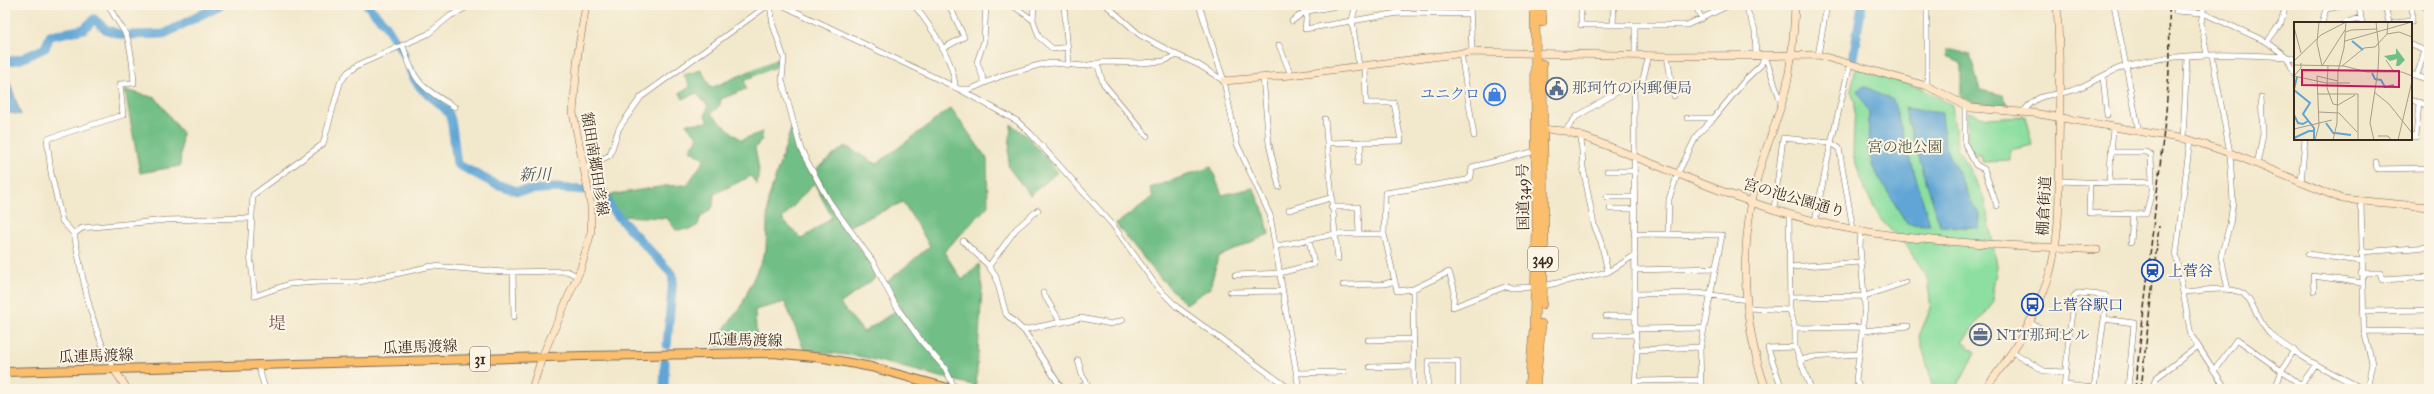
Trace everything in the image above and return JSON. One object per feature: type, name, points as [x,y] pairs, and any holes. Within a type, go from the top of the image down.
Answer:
[{"type":"highway","name":"国道349号","points":[[1535,5],[1539,52]]},
{"type":"highway","name":"国道349号","points":[[1535,389],[1539,286],[1539,52],[1541,5]]},
{"type":"highway","name":"国道349号","points":[[1529,389],[1539,286],[1536,151],[1539,129]]},
{"type":"main road","name":"瓜連馬渡線","points":[[5,372],[699,353],[800,355],[871,367],[953,389]]},
{"type":"street","points":[[109,5],[119,26],[123,30],[130,48],[134,83],[120,84],[123,115],[47,139],[51,173],[62,221],[74,234],[102,348],[127,389]]},
{"type":"street","points":[[471,5],[450,16],[428,34],[348,72],[340,83],[323,144],[253,195],[250,254],[255,296],[289,284],[360,282],[432,266],[513,272],[567,271],[577,276]]},
{"type":"street","name":"額田南郷田彦線","points":[[532,389],[542,357],[588,249],[591,232],[591,205],[573,113],[578,52],[586,5]]},
{"type":"street","points":[[584,169],[610,155],[619,128],[641,97],[769,5],[773,25],[784,58],[782,80],[801,150],[829,200],[874,263],[896,306],[922,342],[944,368],[953,389]]},
{"type":"street","points":[[782,5],[956,88],[1017,121],[1112,224],[1163,293],[1177,306],[1290,389]]},
{"type":"street","points":[[914,5],[932,29],[952,73],[956,88]]},
{"type":"street","points":[[942,49],[964,37],[949,7],[956,5]]},
{"type":"street","points":[[985,83],[977,62],[984,41],[986,5]]},
{"type":"street","points":[[1012,5],[1033,20]]},
{"type":"street","points":[[1034,5],[1033,20],[1039,37],[1053,49],[1068,47]]},
{"type":"street","points":[[1064,5],[1069,65]]},
{"type":"street","points":[[1106,5],[1140,35],[1199,65],[1224,81],[1291,75],[1472,52],[1756,57],[1818,55],[1927,86],[1965,104],[1984,110],[2022,113],[2187,140],[2230,153],[2342,199],[2361,202],[2429,207]]},
{"type":"street","points":[[1199,5],[1224,81],[1237,144],[1270,215],[1277,246],[1299,389]]},
{"type":"street","points":[[1292,21],[1314,5]]},
{"type":"street","points":[[1307,11],[1343,5]]},
{"type":"street","points":[[1327,143],[1401,141],[1394,103],[1366,103],[1362,65],[1352,20],[1356,5]]},
{"type":"street","points":[[1398,13],[1399,5]]},
{"type":"street","points":[[1470,5],[1472,52]]},
{"type":"street","points":[[1581,5],[1581,25],[1687,25],[1702,20],[1727,6]]},
{"type":"street","points":[[1613,25],[1614,5]]},
{"type":"street","points":[[1695,5],[1702,20]]},
{"type":"street","points":[[1745,5],[1755,30],[1756,57]]},
{"type":"street","points":[[1766,389],[1753,342],[1747,308],[1746,243],[1752,202],[1787,84],[1795,5]]},
{"type":"street","points":[[1818,55],[1827,5]]},
{"type":"street","points":[[1926,5],[1927,86]]},
{"type":"street","name":"棚倉街道","points":[[1985,389],[2013,352],[2030,323],[2047,280],[2055,247],[2058,225],[2060,119],[2058,5]]},
{"type":"street","points":[[2114,5],[2139,132]]},
{"type":"street","points":[[2204,5],[2201,23],[2230,153],[2233,202],[2230,224],[2221,256],[2228,290]]},
{"type":"street","points":[[2267,42],[2281,23],[2286,5]]},
{"type":"street","points":[[2322,22],[2327,7],[2346,5]]},
{"type":"street","points":[[2350,22],[2361,20],[2359,5]]},
{"type":"street","points":[[2385,5],[2389,22]]},
{"type":"street","points":[[2403,22],[2412,21],[2412,5]]},
{"type":"street","points":[[1307,11],[1305,29],[1398,13],[1470,14]]},
{"type":"street","points":[[2176,12],[2203,14],[2267,42],[2287,57],[2294,60]]},
{"type":"street","points":[[1635,25],[1635,54]]},
{"type":"street","points":[[1279,45],[1291,75]]},
{"type":"street","points":[[2412,45],[2427,51],[2417,75]]},
{"type":"street","points":[[401,46],[420,84],[427,91],[455,107]]},
{"type":"street","points":[[1461,53],[1474,136]]},
{"type":"street","points":[[956,88],[971,89],[1039,65],[1084,66],[1097,63],[1164,61],[1177,55]]},
{"type":"street","points":[[1566,132],[1576,117],[1610,96],[1634,86],[1643,78],[1649,55]]},
{"type":"street","points":[[2022,113],[2033,100],[2041,95],[2060,93],[2103,77],[2127,66],[2209,55],[2287,57]]},
{"type":"street","points":[[1667,56],[1674,96]]},
{"type":"street","points":[[1765,56],[1781,102]]},
{"type":"street","points":[[1668,233],[1668,199],[1678,173],[1697,135],[1714,118],[1746,79],[1761,65],[1765,56]]},
{"type":"street","points":[[2187,57],[2187,140],[2176,256],[2184,292],[2190,335],[2226,389]]},
{"type":"street","points":[[2287,57],[2294,73]]},
{"type":"street","points":[[1097,63],[1103,83],[1147,136]]},
{"type":"street","points":[[1815,221],[1831,143],[1850,64]]},
{"type":"street","points":[[2412,74],[2429,80]]},
{"type":"street","points":[[1263,77],[1269,144],[1279,187]]},
{"type":"street","points":[[2103,77],[2107,115]]},
{"type":"street","points":[[1634,86],[1633,155],[1636,294],[1635,332],[1637,350],[1637,381],[1635,389]]},
{"type":"street","points":[[2257,164],[2263,134],[2261,97]]},
{"type":"street","points":[[2412,100],[2429,106]]},
{"type":"street","points":[[2412,136],[2416,136],[2419,102]]},
{"type":"street","points":[[1965,104],[1965,144],[1976,165],[1984,169],[1998,206]]},
{"type":"street","points":[[1687,118],[1714,118]]},
{"type":"street","points":[[1326,119],[1330,198],[1338,259]]},
{"type":"street","points":[[2109,183],[2112,152],[2112,128]]},
{"type":"street","name":"宮の池公園通り","points":[[1539,129],[1566,132],[1581,136],[1752,202],[1815,221],[1857,230],[1904,237],[2097,250]]},
{"type":"street","points":[[1581,136],[1583,167],[1594,225],[1601,242],[1608,272]]},
{"type":"street","points":[[1774,209],[1783,138],[1831,143],[1839,148],[1857,230],[1865,296],[1864,329],[1856,380],[1860,389]]},
{"type":"street","points":[[2301,183],[2305,140]]},
{"type":"street","points":[[1358,163],[1362,142]]},
{"type":"street","points":[[1536,151],[1472,167],[1471,176],[1467,180],[1385,193],[1384,234],[1397,291],[1413,289],[1449,272],[1454,288],[1453,307],[1507,286],[1511,288],[1539,286],[1608,272],[1635,255]]},
{"type":"street","points":[[2090,183],[2089,213],[2146,214],[2152,191],[2151,155],[2147,152],[2112,152]]},
{"type":"street","points":[[2376,162],[2377,169],[2429,168]]},
{"type":"street","points":[[1607,171],[1634,170]]},
{"type":"street","points":[[2059,181],[2090,183],[2152,182]]},
{"type":"street","points":[[1607,197],[1634,197]]},
{"type":"street","points":[[1289,210],[1330,198]]},
{"type":"street","points":[[2361,202],[2361,273],[2365,310],[2364,331],[2372,362],[2367,389]]},
{"type":"street","points":[[1331,207],[1358,207],[1358,234]]},
{"type":"street","points":[[1610,209],[1634,209]]},
{"type":"street","points":[[989,266],[1016,229],[1038,210]]},
{"type":"street","points":[[1789,214],[1790,310],[1795,328],[1795,347],[1811,389]]},
{"type":"street","points":[[2131,242],[2134,214]]},
{"type":"street","points":[[74,234],[82,228],[167,220],[251,218]]},
{"type":"street","points":[[1634,234],[1668,233],[1722,235],[1700,347],[1699,380],[1701,389]]},
{"type":"street","points":[[1277,246],[1334,234],[1384,234]]},
{"type":"street","points":[[1235,275],[1280,273],[1314,264],[1309,240]]},
{"type":"street","points":[[964,241],[989,266],[996,278],[1006,314],[1023,330],[1062,389]]},
{"type":"street","points":[[2362,252],[2429,247]]},
{"type":"street","points":[[2308,254],[2361,261]]},
{"type":"street","points":[[1790,267],[1861,262]]},
{"type":"street","points":[[1635,270],[1716,268]]},
{"type":"street","points":[[513,272],[514,317]]},
{"type":"street","points":[[2361,273],[2380,273],[2382,280],[2429,277]]},
{"type":"street","points":[[2314,291],[2313,276],[2363,282]]},
{"type":"street","points":[[1343,285],[1384,284],[1394,280]]},
{"type":"street","points":[[1790,297],[1865,296],[1906,282]]},
{"type":"street","points":[[1413,289],[1414,389]]},
{"type":"street","points":[[2184,292],[2228,290],[2246,295],[2261,325],[2271,335],[2316,364],[2363,389]]},
{"type":"street","points":[[1230,292],[1284,291]]},
{"type":"street","points":[[1043,293],[1061,323]]},
{"type":"street","points":[[2094,388],[2107,298],[2105,295],[2078,293],[2074,296],[2064,387],[2101,389]]},
{"type":"street","points":[[1636,294],[1711,295],[1747,300]]},
{"type":"street","points":[[1747,308],[1790,310]]},
{"type":"street","points":[[2365,310],[2429,310]]},
{"type":"street","points":[[1606,316],[1635,316]]},
{"type":"street","points":[[1023,330],[1081,318],[1111,324],[1123,320]]},
{"type":"street","points":[[2104,319],[2134,323],[2128,389]]},
{"type":"street","points":[[2030,323],[2050,333],[2069,336]]},
{"type":"street","points":[[1795,328],[1864,329],[1908,326]]},
{"type":"street","points":[[1597,335],[1704,328]]},
{"type":"street","points":[[2364,331],[2429,332]]},
{"type":"street","points":[[1368,340],[1414,339]]},
{"type":"street","points":[[2214,371],[2237,339],[2282,370],[2300,387],[2310,389]]},
{"type":"street","points":[[1637,350],[1700,347]]},
{"type":"street","points":[[1782,389],[1768,348],[1795,347]]},
{"type":"street","points":[[2152,389],[2156,378],[2197,347]]},
{"type":"street","points":[[2275,389],[2282,370],[2294,350]]},
{"type":"street","points":[[2013,352],[2044,371],[2066,372]]},
{"type":"street","points":[[1801,360],[1812,357],[1859,354]]},
{"type":"street","points":[[1078,360],[1082,375],[1087,383],[1078,389]]},
{"type":"street","points":[[1428,389],[1428,361],[1458,361],[1458,389]]},
{"type":"street","points":[[2300,387],[2316,364]]},
{"type":"street","points":[[258,365],[265,389]]},
{"type":"street","points":[[1370,367],[1414,366]]},
{"type":"street","points":[[1297,373],[1344,372]]},
{"type":"street","points":[[1637,381],[1699,380]]},
{"type":"green space","points":[[1947,49],[1970,54],[1980,90],[2003,95],[2009,106],[1980,104],[1961,98],[1961,63],[1947,57]]},
{"type":"green space","points":[[780,58],[780,65],[744,80],[746,89],[721,99],[720,105],[711,114],[741,140],[762,132],[762,139],[755,148],[759,170],[757,185],[751,176],[714,194],[713,207],[700,218],[698,225],[691,229],[676,230],[667,218],[621,216],[614,207],[610,195],[665,186],[687,185],[705,159],[690,150],[698,137],[686,124],[709,122],[705,116],[708,106],[696,93],[683,99],[680,93],[690,87],[684,75],[701,70],[711,88]]},
{"type":"green space","name":"宮の池公園","points":[[1856,68],[1921,88],[1952,105],[1957,147],[1985,200],[1997,266],[1993,288],[1994,301],[1962,342],[1975,352],[1956,389],[1934,389],[1919,336],[1931,308],[1927,278],[1911,251],[1881,220],[1864,189],[1853,154],[1855,102],[1851,90]]},
{"type":"green space","points":[[125,90],[156,98],[182,133],[180,166],[140,173]]},
{"type":"green space","points":[[951,108],[987,159],[988,206],[944,252],[962,280],[979,264],[982,288],[976,386],[863,357],[804,350],[785,302],[755,310],[757,347],[711,345],[741,307],[766,250],[768,200],[792,126],[798,151],[811,173],[845,146],[877,164]],"holes":[[[814,183],[832,217],[802,239],[782,219]],[[903,202],[930,246],[887,282],[900,308],[864,332],[840,304],[879,275],[845,228]]]},
{"type":"green space","points":[[1967,112],[1988,118],[2025,116],[2032,145],[2010,150],[2010,161],[1982,162],[1982,155],[1974,155],[1967,146]]},
{"type":"green space","points":[[1011,124],[1029,138],[1058,172],[1030,195],[1008,167]]},
{"type":"green space","points":[[1211,167],[1222,195],[1253,188],[1265,215],[1269,234],[1218,257],[1210,288],[1186,304],[1161,279],[1116,224],[1153,197],[1150,188]]},
{"type":"water","points":[[5,69],[21,115],[5,112]]},
{"type":"water","points":[[1864,86],[1893,100],[1930,225],[1907,224],[1873,168],[1868,148],[1869,114],[1858,90]]},
{"type":"water","points":[[1904,108],[1942,113],[1945,145],[1973,205],[1980,214],[1979,228],[1940,226]]},
{"type":"waterway","name":"新川","points":[[129,35],[164,34],[220,5]]},
{"type":"waterway","name":"新川","points":[[367,5],[385,24],[404,54]]},
{"type":"waterway","points":[[1853,58],[1862,5]]},
{"type":"waterway","name":"新川","points":[[5,62],[21,59],[45,48],[50,36],[84,29],[94,19],[107,30],[123,35]]},
{"type":"waterway","name":"新川","points":[[410,70],[414,79],[424,91],[439,103],[449,114],[453,130],[457,164],[493,183],[517,191],[554,188],[603,191],[611,209],[671,273],[673,278],[667,345]]},
{"type":"waterway","name":"新川","points":[[664,389],[665,362]]},
{"type":"railway","points":[[2135,389],[2166,112],[2170,58],[2169,5]]},
{"type":"railway","points":[[2141,389],[2159,226]]},
{"type":"place","name":"那珂竹の内郵便局","points":[[1556,88]]},
{"type":"place","name":"ユニクロ","points":[[1495,94]]},
{"type":"place","name":"上菅谷","points":[[2152,271]]},
{"type":"place","name":"上菅谷駅口","points":[[2033,305]]},
{"type":"place","name":"NTT那珂ビル","points":[[1980,335]]},
{"type":"district","name":"堤","points":[[277,323]]}]
